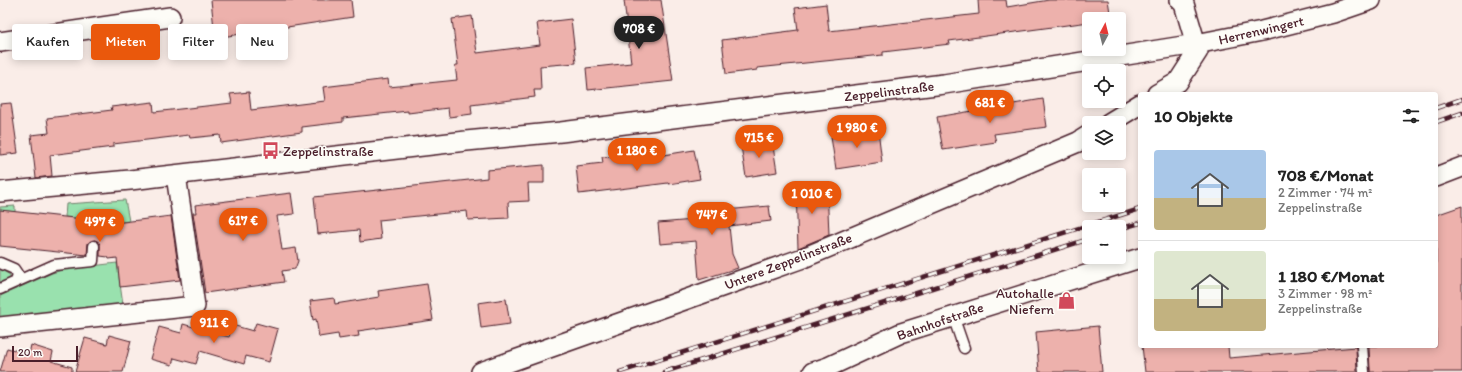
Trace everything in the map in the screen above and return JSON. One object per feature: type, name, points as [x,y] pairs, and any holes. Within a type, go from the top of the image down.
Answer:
[{"type":"street","points":[[1160,92],[1178,82],[1198,51],[1184,4],[1180,0]]},
{"type":"street","name":"Herrenwingert","points":[[1196,44],[1262,31],[1372,0]]},
{"type":"street","points":[[0,42],[170,17]]},
{"type":"street","name":"Zeppelinstraße","points":[[0,192],[716,114],[944,84],[1196,44]]},
{"type":"street","points":[[1120,116],[1138,105]]},
{"type":"street","name":"Untere Zeppelinstraße","points":[[481,372],[802,258],[1082,139]]},
{"type":"street","points":[[1438,176],[1462,167]]},
{"type":"street","points":[[0,327],[195,306],[176,174]]},
{"type":"street","name":"Bahnhofstraße","points":[[813,372],[828,367],[901,334],[953,316],[1138,259]]},
{"type":"lane","points":[[0,289],[54,265],[93,261],[94,246]]},
{"type":"lane","points":[[0,263],[14,268],[18,275],[16,282]]},
{"type":"lane","points":[[953,316],[964,348]]},
{"type":"lane","points":[[1362,348],[1364,372]]},
{"type":"green space","points":[[125,200],[129,221],[105,224],[105,226],[83,222],[83,219],[65,217],[66,204]]},
{"type":"green space","points":[[15,206],[15,212],[0,210],[0,207]]},
{"type":"green space","points":[[117,263],[123,305],[0,319],[0,296],[52,273],[66,269]]},
{"type":"green space","points":[[0,269],[10,275],[10,280],[0,285]]},
{"type":"building","points":[[211,0],[351,0],[353,17],[288,27],[288,24],[236,24],[236,35],[228,36],[228,24],[214,24]]},
{"type":"building","points":[[624,0],[661,0],[673,81],[588,90],[586,68],[631,63]]},
{"type":"building","points":[[978,0],[1006,0],[1007,7],[1049,0],[1108,0],[1110,12],[1082,12],[1082,23],[949,41],[950,44],[883,52],[883,55],[757,68],[757,70],[726,74],[722,40],[798,30],[795,8],[826,4],[829,31],[979,14]]},
{"type":"building","points":[[472,16],[477,53],[540,45],[537,23],[571,19],[576,63],[540,66],[541,90],[534,90],[535,97],[471,105],[472,114],[449,117],[448,108],[408,113],[408,111],[343,118],[343,122],[302,127],[302,132],[221,143],[220,135],[190,138],[189,135],[113,144],[113,147],[50,155],[52,176],[36,178],[31,135],[49,133],[47,118],[112,110],[111,107],[153,102],[154,112],[232,103],[230,94],[249,92],[251,110],[325,101],[323,87],[388,79],[389,87],[457,80],[455,65],[458,65],[452,19]]},
{"type":"building","points":[[1043,99],[1047,127],[994,134],[996,142],[943,150],[937,117]]},
{"type":"building","points":[[11,103],[18,153],[0,155],[0,104]]},
{"type":"building","points":[[878,130],[882,162],[836,169],[831,137]]},
{"type":"building","points":[[772,140],[777,172],[746,177],[741,146]]},
{"type":"building","points":[[694,150],[700,179],[579,194],[576,166],[603,163],[602,157],[626,155],[627,161]]},
{"type":"building","points":[[544,165],[544,183],[528,183],[529,201],[508,202],[509,218],[468,220],[467,211],[379,220],[381,239],[360,242],[359,230],[318,234],[314,197],[487,178],[487,170]]},
{"type":"building","points":[[827,187],[829,235],[798,248],[796,189]]},
{"type":"building","points":[[291,193],[294,214],[277,216],[282,250],[296,248],[298,261],[295,269],[282,271],[284,282],[205,293],[193,213],[196,213],[195,205]]},
{"type":"building","points":[[769,206],[771,221],[729,226],[732,254],[738,268],[699,280],[696,241],[660,244],[658,223],[694,220],[693,213]]},
{"type":"building","points":[[1462,206],[1462,372],[1370,372],[1369,348],[1438,348],[1438,214]]},
{"type":"building","points":[[0,210],[83,219],[83,227],[171,216],[180,280],[120,287],[117,258],[109,259],[108,257],[100,256],[100,244],[95,240],[88,243],[87,255],[0,246]]},
{"type":"building","points":[[427,284],[433,320],[358,331],[359,336],[339,339],[338,334],[319,337],[316,319],[313,320],[310,301],[334,298],[335,304],[379,297],[378,291]]},
{"type":"building","points":[[506,299],[510,324],[481,328],[478,303]]},
{"type":"building","points":[[256,323],[278,329],[269,362],[246,356],[244,364],[200,351],[196,364],[174,358],[172,365],[150,359],[159,327],[181,333],[183,324],[229,337],[232,325],[253,331]]},
{"type":"building","points":[[1098,326],[1102,372],[1039,372],[1036,332]]},
{"type":"building","points":[[109,335],[131,341],[123,372],[75,372],[85,338],[107,344]]},
{"type":"building","points":[[31,345],[53,352],[51,361],[72,367],[72,372],[0,372],[7,348],[29,354]]},
{"type":"building","points":[[1142,348],[1228,348],[1229,358],[1356,348],[1357,372],[1145,372]]},
{"type":"railway","points":[[1438,107],[1462,99]]},
{"type":"railway","points":[[1438,121],[1462,113]]},
{"type":"railway","points":[[620,372],[1138,210]]},
{"type":"railway","points":[[1126,227],[1138,224]]},
{"type":"railway","points":[[664,372],[1082,241]]},
{"type":"place","name":"Zeppelinstraße","points":[[270,151]]},
{"type":"place","name":"Autohalle Niefern","points":[[1067,301]]}]
